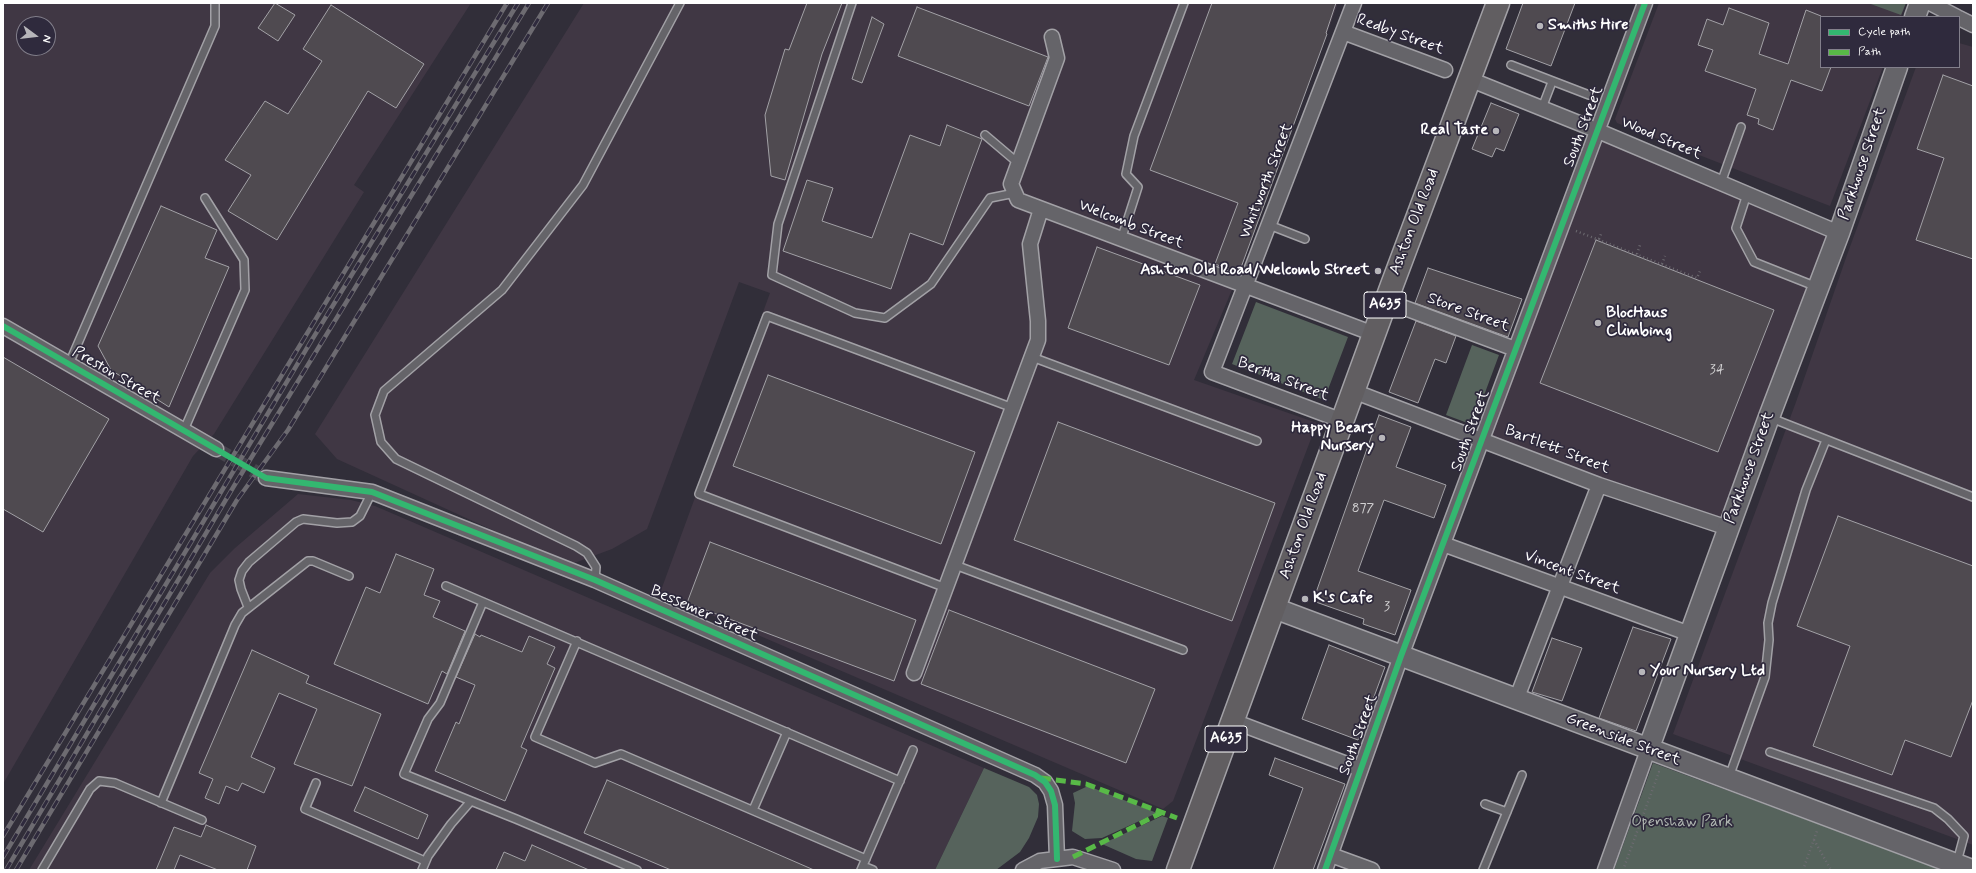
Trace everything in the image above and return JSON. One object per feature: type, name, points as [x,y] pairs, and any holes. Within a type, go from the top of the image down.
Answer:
[{"type":"highway","name":"Ashton Old Road","points":[[1178,870],[1386,301],[1498,3]]},
{"type":"street","name":"Whitworth Street","points":[[1212,372],[1354,3]]},
{"type":"street","name":"South Street","points":[[1325,870],[1401,656],[1596,130],[1645,3]]},
{"type":"street","points":[[1915,16],[1920,3]]},
{"type":"street","points":[[1930,3],[1956,16]]},
{"type":"street","points":[[1960,18],[1973,25]]},
{"type":"street","name":"Redby Street","points":[[1343,32],[1445,70]]},
{"type":"street","points":[[1015,193],[1010,184],[1057,58],[1052,37]]},
{"type":"street","name":"Parkhouse Street","points":[[1605,870],[1728,528],[1839,233],[1898,68]]},
{"type":"street","name":"Wood Street","points":[[1469,79],[1596,130],[1839,233]]},
{"type":"street","name":"Welcomb Street","points":[[1015,193],[1018,200],[1374,334]]},
{"type":"street","points":[[914,673],[1038,340],[1038,321],[1030,244],[1042,209]]},
{"type":"street","name":"Store Street","points":[[1386,301],[1515,349]]},
{"type":"street","name":"Preston Street","points":[[3,326],[216,449]]},
{"type":"street","name":"Bertha Street","points":[[1212,372],[1343,421]]},
{"type":"street","name":"Bartlett Street","points":[[1354,391],[1599,485],[1728,528]]},
{"type":"street","name":"Bessemer Street","points":[[266,478],[372,492],[594,580],[1035,775],[1045,782],[1052,791],[1055,804],[1057,859]]},
{"type":"street","points":[[1516,700],[1599,485]]},
{"type":"street","name":"Vincent Street","points":[[1443,544],[1690,634]]},
{"type":"street","name":"Greenside Street","points":[[1274,608],[1648,750],[1729,779],[1821,826],[1964,867]]},
{"type":"street","points":[[1233,721],[1360,769]]},
{"type":"street","points":[[1331,855],[1372,870]]},
{"type":"street","points":[[1023,870],[1040,861],[1073,856],[1112,870]]},
{"type":"lane","points":[[69,364],[215,26],[215,3]]},
{"type":"lane","points":[[594,580],[596,567],[587,553],[576,546],[396,459],[381,442],[375,415],[384,391],[502,290],[583,185],[680,3]]},
{"type":"lane","points":[[852,3],[778,224],[772,275],[855,313],[885,318],[932,284],[990,198],[1015,193]]},
{"type":"lane","points":[[1121,240],[1138,187],[1126,174],[1134,136],[1184,3]]},
{"type":"lane","points":[[1511,65],[1589,95]]},
{"type":"lane","points":[[1542,108],[1552,82]]},
{"type":"lane","points":[[1721,183],[1741,127]]},
{"type":"lane","points":[[985,135],[1018,162]]},
{"type":"lane","points":[[1747,194],[1736,228],[1754,262],[1818,288]]},
{"type":"lane","points":[[184,430],[245,290],[244,260],[204,198]]},
{"type":"lane","points":[[1269,224],[1305,239]]},
{"type":"lane","points":[[946,588],[699,494],[767,316],[1013,408]]},
{"type":"lane","points":[[1032,357],[1257,441]]},
{"type":"lane","points":[[1769,417],[1973,497]]},
{"type":"lane","points":[[1729,779],[1765,677],[1769,640],[1768,623],[1772,603],[1806,490],[1826,440]]},
{"type":"lane","points":[[248,608],[239,580],[242,571],[249,562],[296,522],[303,519],[337,523],[352,522],[360,516],[372,492]]},
{"type":"lane","points":[[161,803],[236,621],[248,608],[308,561],[313,561],[349,576]]},
{"type":"lane","points":[[955,565],[1183,650]]},
{"type":"lane","points":[[446,586],[900,781]]},
{"type":"lane","points":[[484,602],[440,703],[428,719],[404,774],[637,870]]},
{"type":"lane","points":[[577,641],[535,737],[595,763],[621,754],[866,859]]},
{"type":"lane","points":[[753,810],[787,732]]},
{"type":"lane","points":[[873,870],[862,868],[913,750]]},
{"type":"lane","points":[[1770,752],[1934,808],[1948,819],[1964,836],[1964,867]]},
{"type":"lane","points":[[1483,870],[1522,775]]},
{"type":"lane","points":[[42,870],[90,789],[99,781],[115,783],[202,820]]},
{"type":"lane","points":[[316,783],[305,808],[426,861]]},
{"type":"lane","points":[[422,870],[426,861],[451,824],[471,802]]},
{"type":"lane","points":[[1485,804],[1507,812]]},
{"type":"lane","points":[[1964,836],[1973,836]]},
{"type":"path","points":[[1561,226],[1697,278],[1700,272]]},
{"type":"path","points":[[1599,240],[1601,234]]},
{"type":"path","points":[[1637,254],[1640,245]]},
{"type":"path","points":[[1662,264],[1666,256]]},
{"type":"path","points":[[1623,870],[1659,772],[1666,775]]},
{"type":"path","points":[[1803,870],[1814,839],[1821,826]]},
{"type":"path","points":[[1814,839],[1831,870]]},
{"type":"shaded area","points":[[3,3],[471,3],[354,185],[364,192],[214,434],[193,456],[3,784]]},
{"type":"shaded area","points":[[584,3],[1338,3],[1239,273],[1194,380],[1317,423],[1173,801],[1163,809],[660,593],[770,293],[739,282],[647,529],[612,549],[569,565],[337,459],[315,434]]},
{"type":"shaded area","points":[[1659,3],[1906,3],[1901,16],[1820,16],[1820,68],[1883,68],[1830,206],[1617,123],[1615,119]]},
{"type":"shaded area","points":[[1960,43],[1973,47],[1973,845],[1673,734],[1796,402],[1847,255],[1916,68],[1960,68]]},
{"type":"shaded area","points":[[1603,140],[1832,233],[1723,525],[1486,439]]},
{"type":"shaded area","points":[[298,494],[351,500],[375,506],[984,768],[935,870],[29,870],[210,573],[235,548]]},
{"type":"green space","points":[[1868,3],[1906,3],[1901,15]]},
{"type":"green space","points":[[1256,302],[1348,337],[1324,400],[1232,364]]},
{"type":"green space","points":[[1472,345],[1499,355],[1473,425],[1446,415]]},
{"type":"green space","name":"Openshaw Park","points":[[1653,763],[1943,870],[1614,870]]},
{"type":"green space","points":[[984,768],[1029,787],[1037,795],[1039,804],[1038,817],[1029,838],[1020,852],[996,870],[935,870]]},
{"type":"green space","points":[[1088,786],[1157,813],[1102,838],[1085,839],[1072,831],[1075,803],[1073,793]]},
{"type":"green space","points":[[1162,816],[1168,818],[1152,861],[1136,859],[1102,844]]},
{"type":"building","points":[[275,3],[295,15],[278,41],[258,28]]},
{"type":"building","points":[[807,3],[842,3],[822,54],[785,180],[771,176],[765,115],[785,49],[789,50]]},
{"type":"building","points":[[1212,3],[1336,3],[1326,33],[1327,34],[1239,273],[1215,264],[1238,203],[1150,170]]},
{"type":"building","name":"Smiths Hire","points":[[1523,3],[1575,3],[1551,66],[1506,49]]},
{"type":"building","points":[[331,5],[424,64],[396,108],[368,91],[277,240],[228,211],[251,175],[225,160],[265,101],[288,114],[322,61],[303,49]]},
{"type":"building","points":[[917,7],[1048,57],[1029,106],[898,56]]},
{"type":"building","points":[[1729,8],[1769,23],[1759,54],[1788,64],[1806,10],[1821,16],[1820,68],[1831,68],[1822,91],[1791,80],[1773,130],[1758,124],[1759,119],[1747,115],[1756,89],[1705,71],[1713,50],[1698,45],[1707,19],[1723,25]]},
{"type":"building","points":[[872,17],[884,24],[862,83],[852,79]]},
{"type":"building","points":[[1943,75],[1973,86],[1973,259],[1916,240],[1944,158],[1917,149]]},
{"type":"building","name":"Real Taste","points":[[1491,103],[1519,114],[1504,151],[1496,148],[1492,157],[1472,149]]},
{"type":"building","points":[[947,125],[982,139],[943,245],[910,233],[891,289],[783,251],[807,180],[833,188],[822,221],[872,238],[910,135],[940,146]]},
{"type":"building","points":[[161,206],[217,230],[205,258],[229,267],[169,407],[111,370],[98,346]]},
{"type":"building","points":[[1596,240],[1774,310],[1718,452],[1540,383]]},
{"type":"building","points":[[1097,247],[1200,285],[1169,365],[1068,328]]},
{"type":"building","points":[[1428,268],[1522,299],[1508,337],[1415,303]]},
{"type":"building","points":[[1416,321],[1456,336],[1446,363],[1435,359],[1418,403],[1389,392]]},
{"type":"building","points":[[3,357],[109,419],[43,532],[3,509]]},
{"type":"building","points":[[768,375],[975,452],[941,544],[733,466]]},
{"type":"building","points":[[1379,415],[1411,427],[1396,467],[1446,485],[1434,518],[1384,500],[1358,571],[1411,590],[1395,635],[1363,624],[1364,619],[1313,601]]},
{"type":"building","points":[[1058,422],[1275,503],[1232,621],[1014,540]]},
{"type":"building","points":[[1838,516],[1973,566],[1973,700],[1951,757],[1905,740],[1892,775],[1813,746],[1850,646],[1797,626]]},
{"type":"building","points":[[710,542],[916,620],[894,681],[687,603]]},
{"type":"building","points":[[396,554],[434,569],[424,595],[440,601],[433,617],[465,631],[447,674],[442,671],[428,704],[334,664],[366,587],[380,593]]},
{"type":"building","points":[[949,610],[1155,689],[1126,763],[921,684]]},
{"type":"building","points":[[1633,627],[1671,639],[1636,731],[1599,718]]},
{"type":"building","points":[[475,634],[480,637],[481,635],[522,652],[529,636],[555,647],[547,664],[555,668],[521,747],[527,750],[505,801],[435,771],[456,722],[459,724],[475,685],[456,677]]},
{"type":"building","points":[[1552,638],[1582,648],[1562,701],[1532,692]]},
{"type":"building","points":[[1329,645],[1385,667],[1358,740],[1302,719]]},
{"type":"building","points":[[252,650],[309,676],[306,683],[381,714],[352,786],[294,764],[317,709],[279,693],[251,757],[275,768],[264,793],[242,783],[238,791],[226,786],[219,804],[205,798],[213,779],[199,773]]},
{"type":"building","points":[[1275,758],[1345,784],[1313,870],[1273,870],[1303,788],[1269,775]]},
{"type":"building","points":[[607,780],[814,870],[671,870],[584,833]]},
{"type":"building","points":[[365,787],[428,815],[418,839],[354,811]]},
{"type":"building","points":[[206,825],[256,846],[247,870],[218,870],[180,855],[174,870],[156,870],[174,827],[201,837]]},
{"type":"building","points":[[532,845],[589,870],[496,870],[504,852],[525,861]]},
{"type":"tunnel","points":[[216,449],[266,478]]},
{"type":"railway","points":[[3,836],[507,3]]},
{"type":"railway","points":[[3,857],[310,343],[518,3]]},
{"type":"railway","points":[[6,870],[234,486],[529,3]]},
{"type":"railway","points":[[16,870],[237,500],[288,430],[548,3]]},
{"type":"marked path","points":[[1041,778],[1086,784],[1177,818]]},
{"type":"marked path","points":[[1073,857],[1161,813]]},
{"type":"cycle path","points":[[1325,870],[1401,656],[1645,3]]},
{"type":"cycle path","points":[[3,326],[266,478],[372,492],[595,580],[1035,775],[1045,782],[1051,791],[1055,805],[1057,859]]},
{"type":"place","name":"Smiths Hire","points":[[1540,26]]},
{"type":"place","name":"Real Taste","points":[[1496,131]]},
{"type":"place","name":"Ashton Old Road/Welcomb Street","points":[[1378,271]]},
{"type":"place","name":"BlocHaus Climbing","points":[[1598,323]]},
{"type":"place","name":"Happy Bears Nursery","points":[[1382,438]]},
{"type":"place","name":"K's Cafe","points":[[1305,599]]},
{"type":"place","name":"Your Nursery Ltd","points":[[1642,672]]}]
